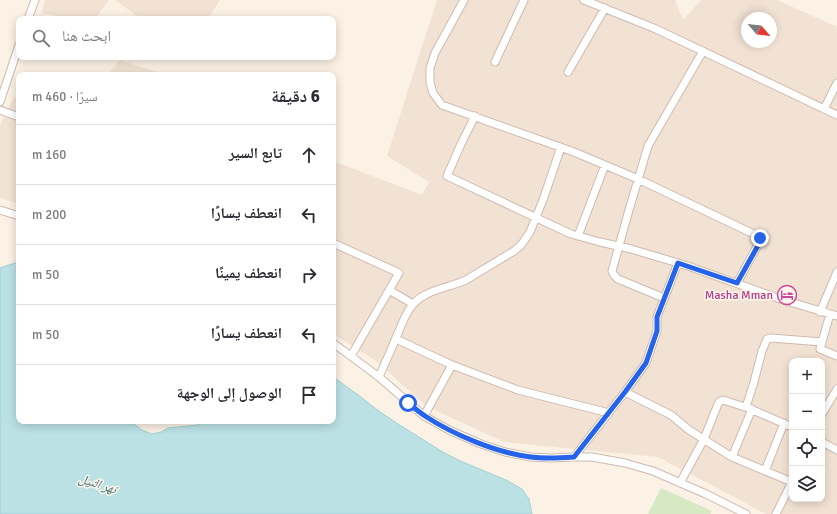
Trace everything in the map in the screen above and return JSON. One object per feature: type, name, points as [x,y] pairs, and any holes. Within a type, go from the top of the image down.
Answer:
[{"type":"street","points":[[29,16],[35,0]]},
{"type":"street","points":[[464,0],[435,53],[430,68],[430,83],[433,93],[442,105],[561,147],[605,165],[758,236],[760,238],[760,242],[737,283]]},
{"type":"street","points":[[495,62],[524,0]]},
{"type":"street","points":[[584,0],[656,29],[837,115]]},
{"type":"street","points":[[568,72],[605,8]]},
{"type":"street","points":[[664,298],[618,279],[614,276],[612,271],[648,146],[703,51]]},
{"type":"street","points":[[0,102],[16,54]]},
{"type":"street","points":[[824,109],[837,83]]},
{"type":"street","points":[[0,110],[16,116]]},
{"type":"street","points":[[475,116],[447,176],[571,234],[678,263],[780,299],[834,315],[820,349],[837,356]]},
{"type":"street","points":[[379,377],[406,314],[413,304],[429,293],[461,283],[514,251],[526,238],[543,200],[561,147]]},
{"type":"street","points":[[578,236],[605,165]]},
{"type":"street","points":[[0,210],[16,215]]},
{"type":"street","points":[[336,243],[399,273],[351,356]]},
{"type":"street","points":[[574,457],[646,363],[657,331],[657,317],[678,263]]},
{"type":"street","points":[[820,312],[837,272]]},
{"type":"street","points":[[389,290],[413,304]]},
{"type":"street","points":[[732,457],[749,408],[762,351],[767,339],[771,338],[822,342]]},
{"type":"street","points":[[396,339],[452,365],[518,390],[609,413]]},
{"type":"street","points":[[336,345],[379,377],[424,416],[451,431],[481,444],[505,452],[531,457],[592,458],[625,463],[654,472],[706,494],[746,514]]},
{"type":"street","points":[[424,416],[452,365]]},
{"type":"street","points":[[825,409],[837,389]]},
{"type":"street","points":[[625,392],[671,415],[684,426],[732,457],[789,481]]},
{"type":"street","points":[[680,483],[704,439],[720,401],[723,400],[749,408],[789,425]]},
{"type":"street","points":[[765,471],[784,423]]},
{"type":"street","points":[[825,444],[837,450]]},
{"type":"street","points":[[776,514],[789,488]]},
{"type":"shaded area","points":[[45,0],[109,0],[97,16],[56,16],[42,13]]},
{"type":"shaded area","points":[[115,0],[220,0],[210,16],[137,16]]},
{"type":"shaded area","points":[[437,0],[675,0],[683,20],[701,0],[777,0],[837,27],[837,514],[766,514],[658,457],[504,442],[426,406],[375,360],[336,336],[336,162],[422,195],[429,182],[387,156]]},
{"type":"shaded area","points":[[120,60],[157,72],[110,72]]},
{"type":"shaded area","points":[[14,97],[16,97],[16,203],[0,198],[0,125]]},
{"type":"green space","points":[[661,488],[712,511],[710,514],[648,514]]},
{"type":"water","name":"نهر النيل","points":[[16,263],[16,424],[134,424],[142,430],[152,434],[161,432],[168,428],[199,424],[336,424],[336,379],[376,409],[441,451],[458,460],[506,480],[522,489],[529,499],[532,514],[0,514],[0,268]]},
{"type":"place","name":"Masha Mman","points":[[787,295]]},
{"type":"route","points":[[408,403],[424,416],[451,431],[481,444],[505,452],[531,457],[574,457],[646,363],[657,331],[657,317],[678,263],[737,283],[760,242],[760,238]]}]
